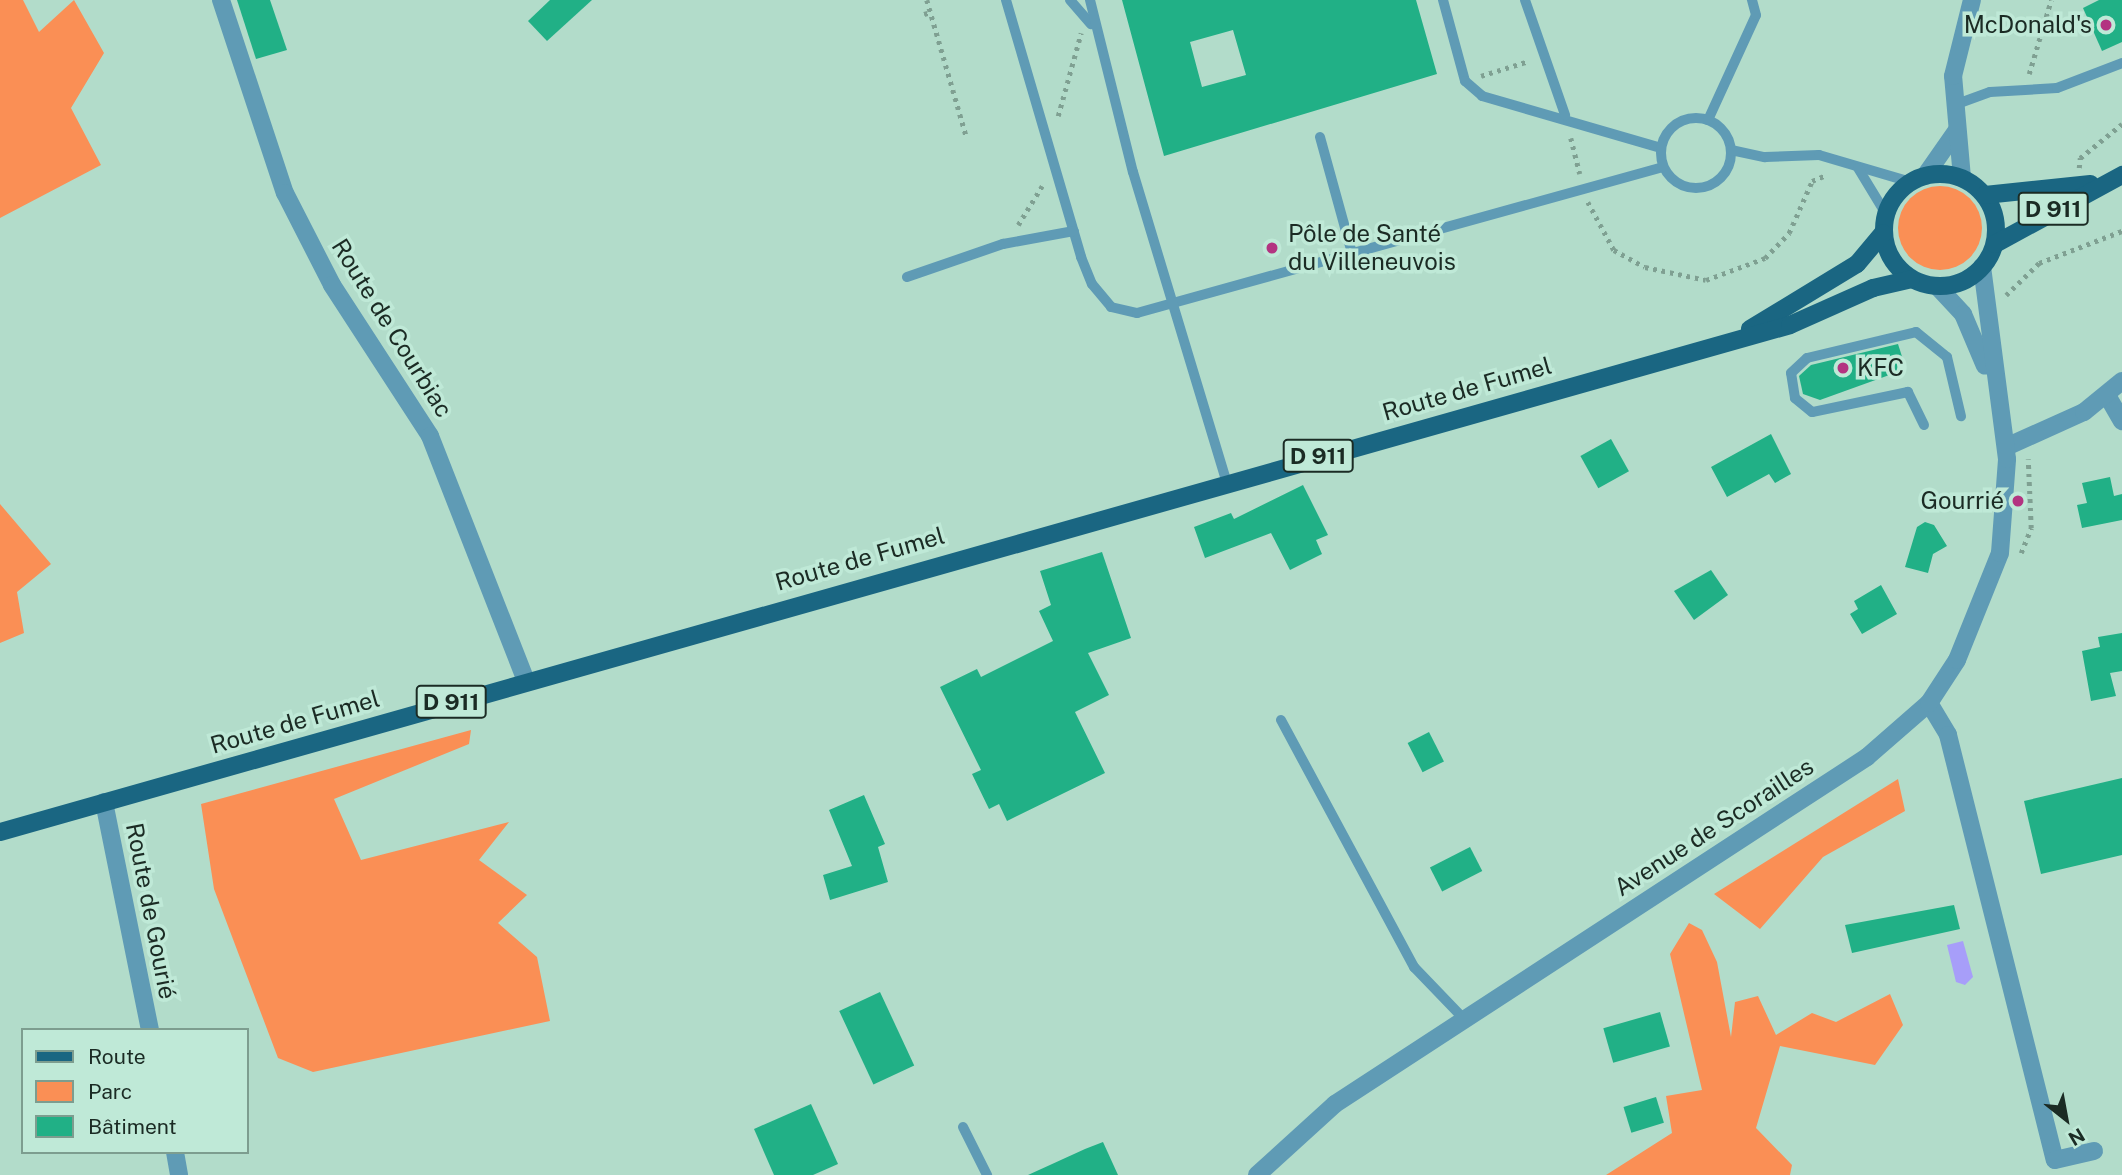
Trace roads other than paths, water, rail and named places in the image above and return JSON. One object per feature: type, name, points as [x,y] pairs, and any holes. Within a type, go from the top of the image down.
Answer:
[{"type":"main road","name":"D 911","points":[[1985,195],[2077,187],[2118,176]]},
{"type":"main road","name":"D 911","points":[[1995,244],[2118,176]]},
{"type":"main road","points":[[1962,178],[1985,195],[1996,218],[1995,244],[1982,267],[1959,283],[1937,286],[1911,279],[1887,251],[1885,223],[1918,179],[1962,178]]},
{"type":"main road","name":"Route de Fumel","points":[[1735,338],[1857,264],[1885,223]]},
{"type":"main road","name":"Route de Fumel","points":[[0,832],[1226,480],[1790,325],[1873,288],[1911,279]]},
{"type":"street","name":"Route de Courbiac","points":[[221,0],[285,193],[332,285],[430,436],[526,681]]},
{"type":"street","points":[[1962,178],[1953,76],[1972,0]]},
{"type":"street","points":[[1918,179],[1957,130]]},
{"type":"street","name":"Avenue de Scorailles","points":[[1982,267],[1995,396]]},
{"type":"street","name":"Avenue de Scorailles","points":[[1257,1175],[1335,1104],[1867,757],[1929,703],[1957,660],[2000,553],[2015,444],[1963,314],[1937,286]]},
{"type":"street","points":[[2015,444],[2108,397],[2122,381]]},
{"type":"street","points":[[2108,397],[2122,421]]},
{"type":"street","points":[[1929,703],[1948,735],[2055,1160],[2094,1151]]},
{"type":"street","name":"Route de Gourié","points":[[104,802],[150,1028]]},
{"type":"street","points":[[175,1154],[179,1175]]},
{"type":"lane","points":[[1006,0],[1092,284],[1111,306],[1137,313],[1663,167]]},
{"type":"lane","points":[[1070,0],[1093,26]]},
{"type":"lane","points":[[1090,0],[1093,26],[1226,480]]},
{"type":"lane","points":[[1443,0],[1465,81],[1482,96],[1565,115],[1661,148]]},
{"type":"lane","points":[[1525,0],[1540,57],[1565,115]]},
{"type":"lane","points":[[1708,120],[1756,15],[1752,0]]},
{"type":"lane","points":[[1957,104],[1990,92],[2057,88],[2122,62]]},
{"type":"lane","points":[[1708,120],[1724,132],[1731,150],[1726,171],[1699,188],[1678,183],[1663,167],[1661,148],[1678,123],[1708,120]]},
{"type":"lane","points":[[1320,137],[1352,253]]},
{"type":"lane","points":[[1731,150],[1765,157],[1819,155],[1858,168],[1918,179]]},
{"type":"lane","points":[[1858,168],[1885,223]]},
{"type":"lane","points":[[906,277],[1003,244],[1074,231]]},
{"type":"lane","points":[[1924,425],[1908,393],[1812,412],[1795,398],[1791,373],[1807,358],[1916,332],[1947,357],[1961,416]]},
{"type":"lane","points":[[1281,720],[1414,967],[1464,1019]]},
{"type":"lane","points":[[963,1127],[987,1175]]},
{"type":"place","name":"McDonald's","points":[[2106,25]]},
{"type":"place","name":"Pôle de Santé du Villeneuvois","points":[[1272,248]]},
{"type":"place","name":"KFC","points":[[1843,368]]},
{"type":"place","name":"Gourrié","points":[[2018,501]]}]
